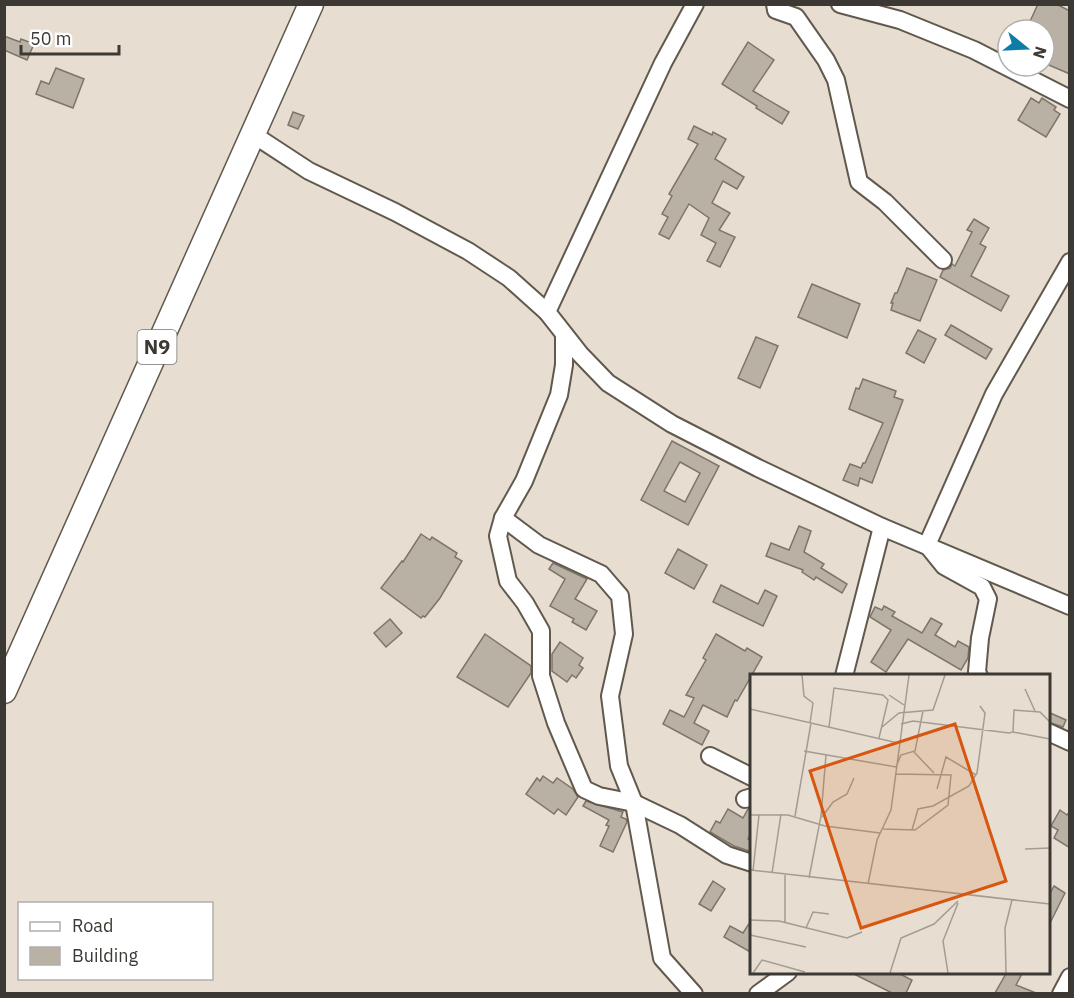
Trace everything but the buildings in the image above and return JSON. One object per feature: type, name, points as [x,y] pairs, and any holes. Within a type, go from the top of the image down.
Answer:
[{"type":"highway","name":"N9","points":[[4,691],[10,667],[254,135],[311,4]]},
{"type":"street","points":[[547,312],[663,63],[695,4]]},
{"type":"street","points":[[775,4],[776,10],[796,17],[826,60],[836,80],[859,182],[893,210],[943,261]]},
{"type":"street","points":[[840,4],[900,20],[974,50],[1070,99]]},
{"type":"street","points":[[254,135],[309,171],[395,212],[468,251],[509,278],[547,312],[608,384],[635,402],[758,468],[882,527],[1070,606]]},
{"type":"street","points":[[927,545],[994,394],[1070,262]]},
{"type":"street","points":[[564,334],[564,365],[559,395],[524,481],[502,518],[498,536],[508,581],[525,603],[541,631],[541,676],[577,776],[584,789],[599,796],[634,802],[680,825],[713,848],[750,862]]},
{"type":"street","points":[[502,518],[539,545],[601,574],[620,596],[624,634],[610,696],[619,766],[634,802],[662,958],[694,993]]},
{"type":"street","points":[[844,674],[882,527]]},
{"type":"street","points":[[927,545],[944,566],[982,587],[988,599],[980,638],[978,674]]},
{"type":"street","points":[[1050,733],[1070,742]]},
{"type":"street","points":[[710,756],[750,776]]},
{"type":"street","points":[[758,993],[785,974]]},
{"type":"street","points":[[1061,993],[1070,977]]}]
